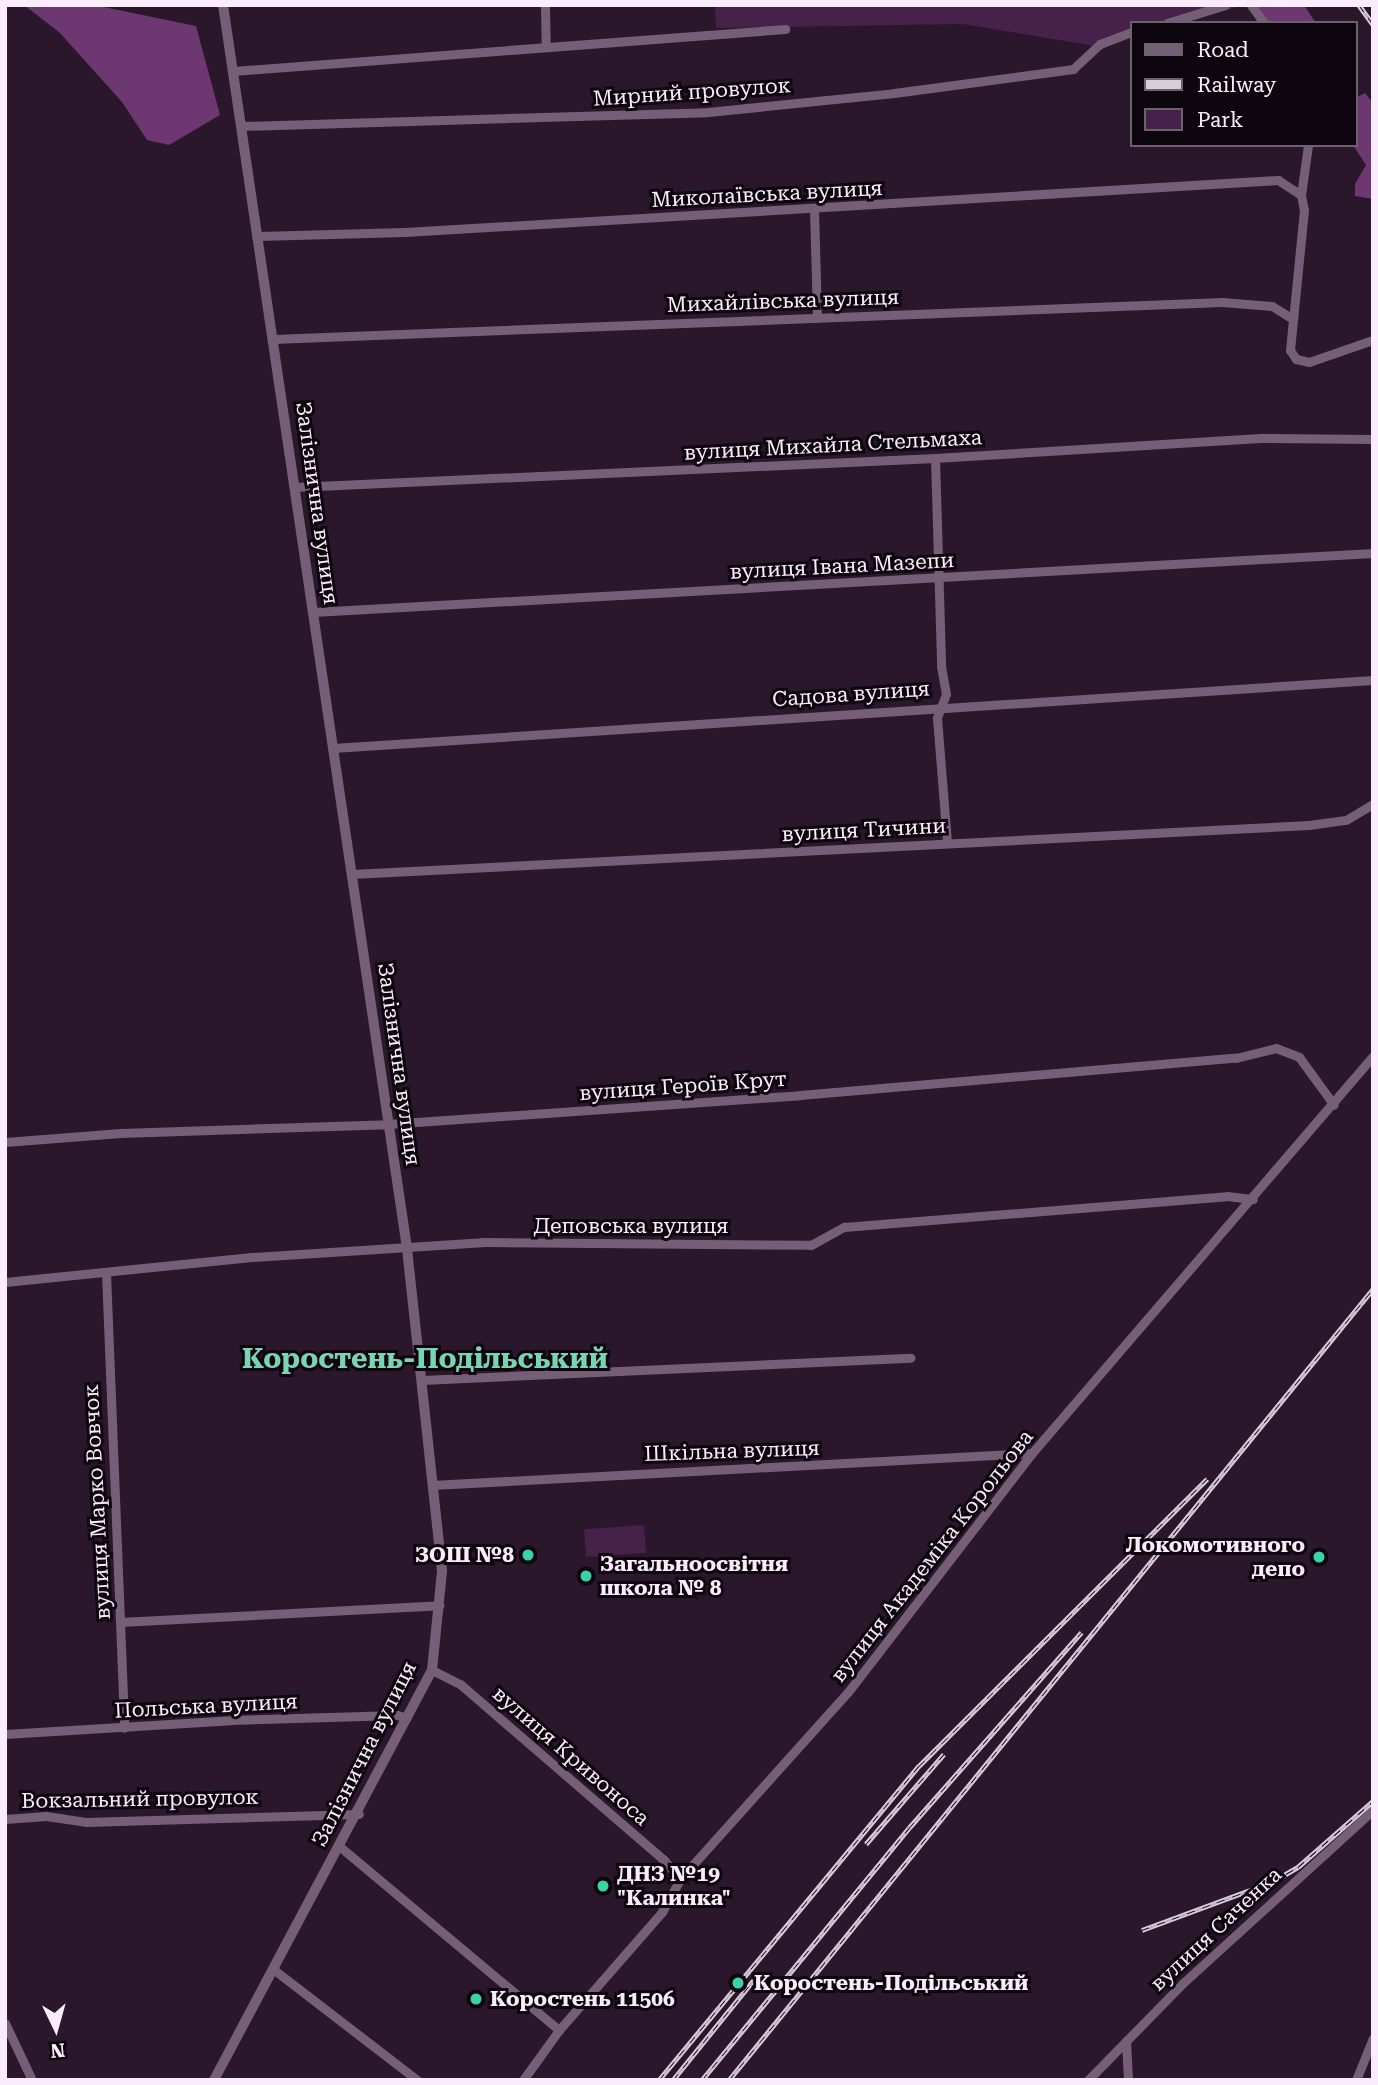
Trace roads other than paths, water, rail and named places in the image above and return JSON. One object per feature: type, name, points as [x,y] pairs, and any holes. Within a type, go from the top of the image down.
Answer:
[{"type":"street","name":"Залізнична вулиця","points":[[218,2078],[273,1969],[359,1814],[432,1670],[442,1571],[407,1248],[223,5]]},
{"type":"street","points":[[545,5],[546,44]]},
{"type":"street","points":[[1173,21],[1225,5]]},
{"type":"street","points":[[1251,5],[1263,21]]},
{"type":"street","points":[[233,71],[546,44],[785,29]]},
{"type":"street","name":"Мирний провулок","points":[[241,126],[708,112],[894,93],[1073,69],[1100,44],[1130,32]]},
{"type":"street","points":[[1308,147],[1301,195],[1301,264],[1288,338],[1296,359],[1324,360],[1373,340]]},
{"type":"street","name":"Миколаївська вулиця","points":[[258,236],[814,209],[1278,180],[1301,195]]},
{"type":"street","points":[[814,209],[817,318]]},
{"type":"street","name":"Михайлівська вулиця","points":[[273,339],[1236,302],[1272,306],[1291,318]]},
{"type":"street","name":"вулиця Михайла Стельмаха","points":[[295,487],[935,458],[1264,438],[1373,439]]},
{"type":"street","points":[[935,458],[944,705],[937,718],[947,843]]},
{"type":"street","name":"вулиця Івана Мазепи","points":[[313,612],[1373,554]]},
{"type":"street","name":"Садова вулиця","points":[[333,748],[944,705],[1373,680]]},
{"type":"street","name":"вулиця Тичини","points":[[352,874],[1308,825],[1346,820],[1373,804]]},
{"type":"street","name":"вулиця Героїв Крут","points":[[5,1142],[121,1133],[388,1124],[1236,1058],[1276,1048],[1298,1057],[1334,1105]]},
{"type":"street","name":"вулиця Академіка Корольова","points":[[523,2080],[559,2030],[662,1912],[680,1879],[848,1692],[1032,1453],[1334,1105],[1373,1056]]},
{"type":"street","name":"Деповська вулиця","points":[[5,1282],[482,1242],[811,1245],[844,1227],[1227,1196],[1253,1199]]},
{"type":"street","name":"вулиця Марко Вовчок","points":[[106,1273],[124,1728]]},
{"type":"street","points":[[422,1380],[911,1358]]},
{"type":"street","name":"Шкільна вулиця","points":[[432,1485],[1032,1453]]},
{"type":"street","points":[[120,1622],[440,1605]]},
{"type":"street","name":"вулиця Кривоноса","points":[[432,1670],[460,1684],[664,1860],[680,1879]]},
{"type":"street","name":"Польська вулиця","points":[[5,1734],[244,1720],[397,1715],[407,1718]]},
{"type":"street","name":"вулиця Саченка","points":[[1088,2080],[1257,1913],[1373,1810]]},
{"type":"street","name":"Вокзальний провулок","points":[[5,1819],[46,1816],[86,1822],[359,1814]]},
{"type":"street","points":[[339,1846],[559,2030]]},
{"type":"street","points":[[273,1969],[417,2080]]},
{"type":"street","points":[[5,2023],[32,2080]]},
{"type":"street","points":[[1356,2080],[1373,2038]]},
{"type":"street","points":[[1126,2041],[1128,2080]]},
{"type":"railway","points":[[1359,5],[1373,24]]},
{"type":"railway","points":[[729,2080],[1373,1289]]},
{"type":"railway","points":[[659,2080],[919,1766],[1207,1479]]},
{"type":"railway","points":[[702,2080],[909,1828],[1082,1632]]},
{"type":"railway","points":[[866,1844],[944,1754]]},
{"type":"railway","points":[[1142,1930],[1272,1882],[1298,1867],[1373,1801]]},
{"type":"railway","points":[[673,2080],[757,1976]]},
{"type":"place","name":"ЗОШ №8","points":[[528,1555]]},
{"type":"place","name":"Локомотивного депо","points":[[1319,1557]]},
{"type":"place","name":"Загальноосвітня школа № 8","points":[[586,1576]]},
{"type":"place","name":"ДНЗ №19 \"Калинка\"","points":[[603,1886]]},
{"type":"place","name":"Коростень-Подільський","points":[[738,1983]]},
{"type":"place","name":"Коростень 11506","points":[[476,1999]]},
{"type":"district","name":"Коростень-Подільський","points":[[425,1359]]}]
